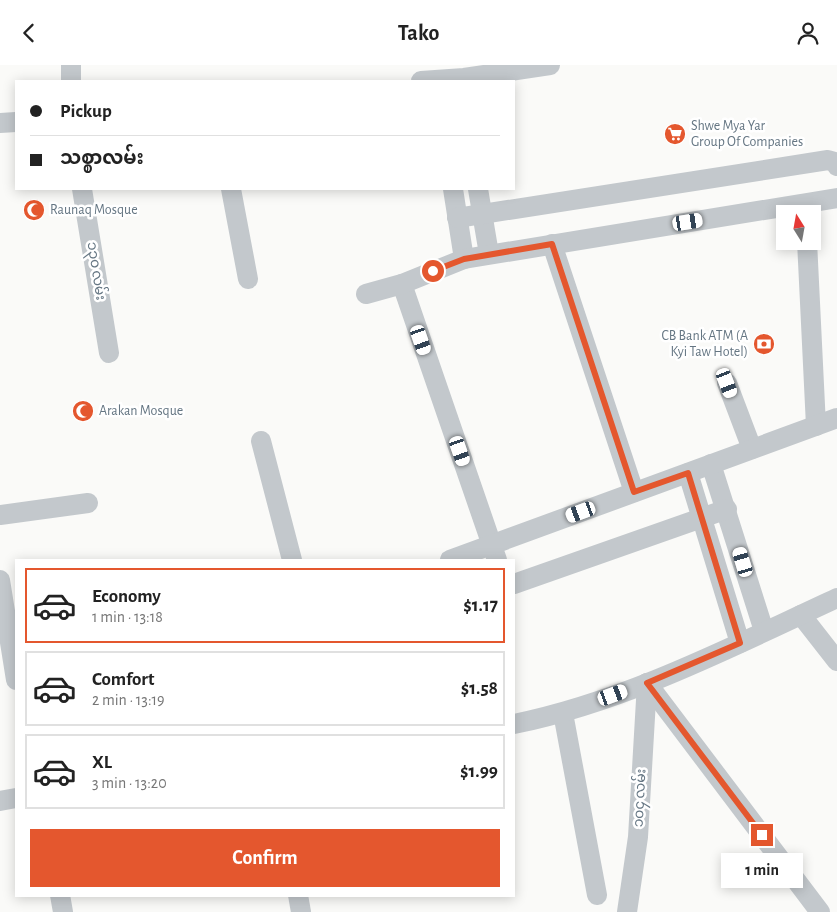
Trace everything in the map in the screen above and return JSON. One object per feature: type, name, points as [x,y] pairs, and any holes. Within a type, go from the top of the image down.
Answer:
[{"type":"street","points":[[71,65],[71,80]]},
{"type":"street","points":[[431,80],[464,79],[504,68],[550,65]]},
{"type":"street","points":[[0,123],[15,122]]},
{"type":"street","points":[[457,218],[828,160],[836,162],[837,166]]},
{"type":"street","name":"၁၃၀ လမ်း","points":[[82,190],[109,353]]},
{"type":"street","points":[[231,190],[248,279]]},
{"type":"street","points":[[452,190],[464,259]]},
{"type":"street","points":[[478,190],[489,254]]},
{"type":"street","points":[[817,205],[837,198]]},
{"type":"street","points":[[366,294],[402,284],[464,259],[489,254],[776,213]]},
{"type":"street","points":[[552,244],[634,492]]},
{"type":"street","points":[[807,250],[816,426]]},
{"type":"street","points":[[402,284],[495,552]]},
{"type":"street","points":[[727,383],[752,449]]},
{"type":"street","points":[[456,559],[495,552],[634,492],[837,418]]},
{"type":"street","points":[[261,441],[292,559]]},
{"type":"street","points":[[711,464],[727,509],[764,631]]},
{"type":"street","points":[[688,473],[740,643]]},
{"type":"street","points":[[0,515],[88,503]]},
{"type":"street","points":[[515,584],[727,509]]},
{"type":"street","points":[[0,579],[5,649],[15,677]]},
{"type":"street","points":[[515,724],[563,713],[647,683],[837,598]]},
{"type":"street","points":[[802,615],[837,661]]},
{"type":"street","points":[[647,683],[820,912]]},
{"type":"street","name":"၁၀၄ လမ်း","points":[[627,912],[638,837],[647,683]]},
{"type":"street","points":[[563,713],[597,895]]},
{"type":"street","points":[[0,801],[15,798]]},
{"type":"street","points":[[60,897],[63,912]]},
{"type":"street","points":[[298,897],[301,912]]},
{"type":"place","name":"Shwe Mya Yar Group Of Companies","points":[[675,134]]},
{"type":"place","name":"Raunaq Mosque","points":[[34,210]]},
{"type":"place","name":"CB Bank ATM (A Kyi Taw Hotel)","points":[[764,344]]},
{"type":"place","name":"Arakan Mosque","points":[[83,411]]},
{"type":"route","points":[[433,271],[464,259],[552,244],[634,492],[688,473],[740,643],[647,683],[762,835]]}]
